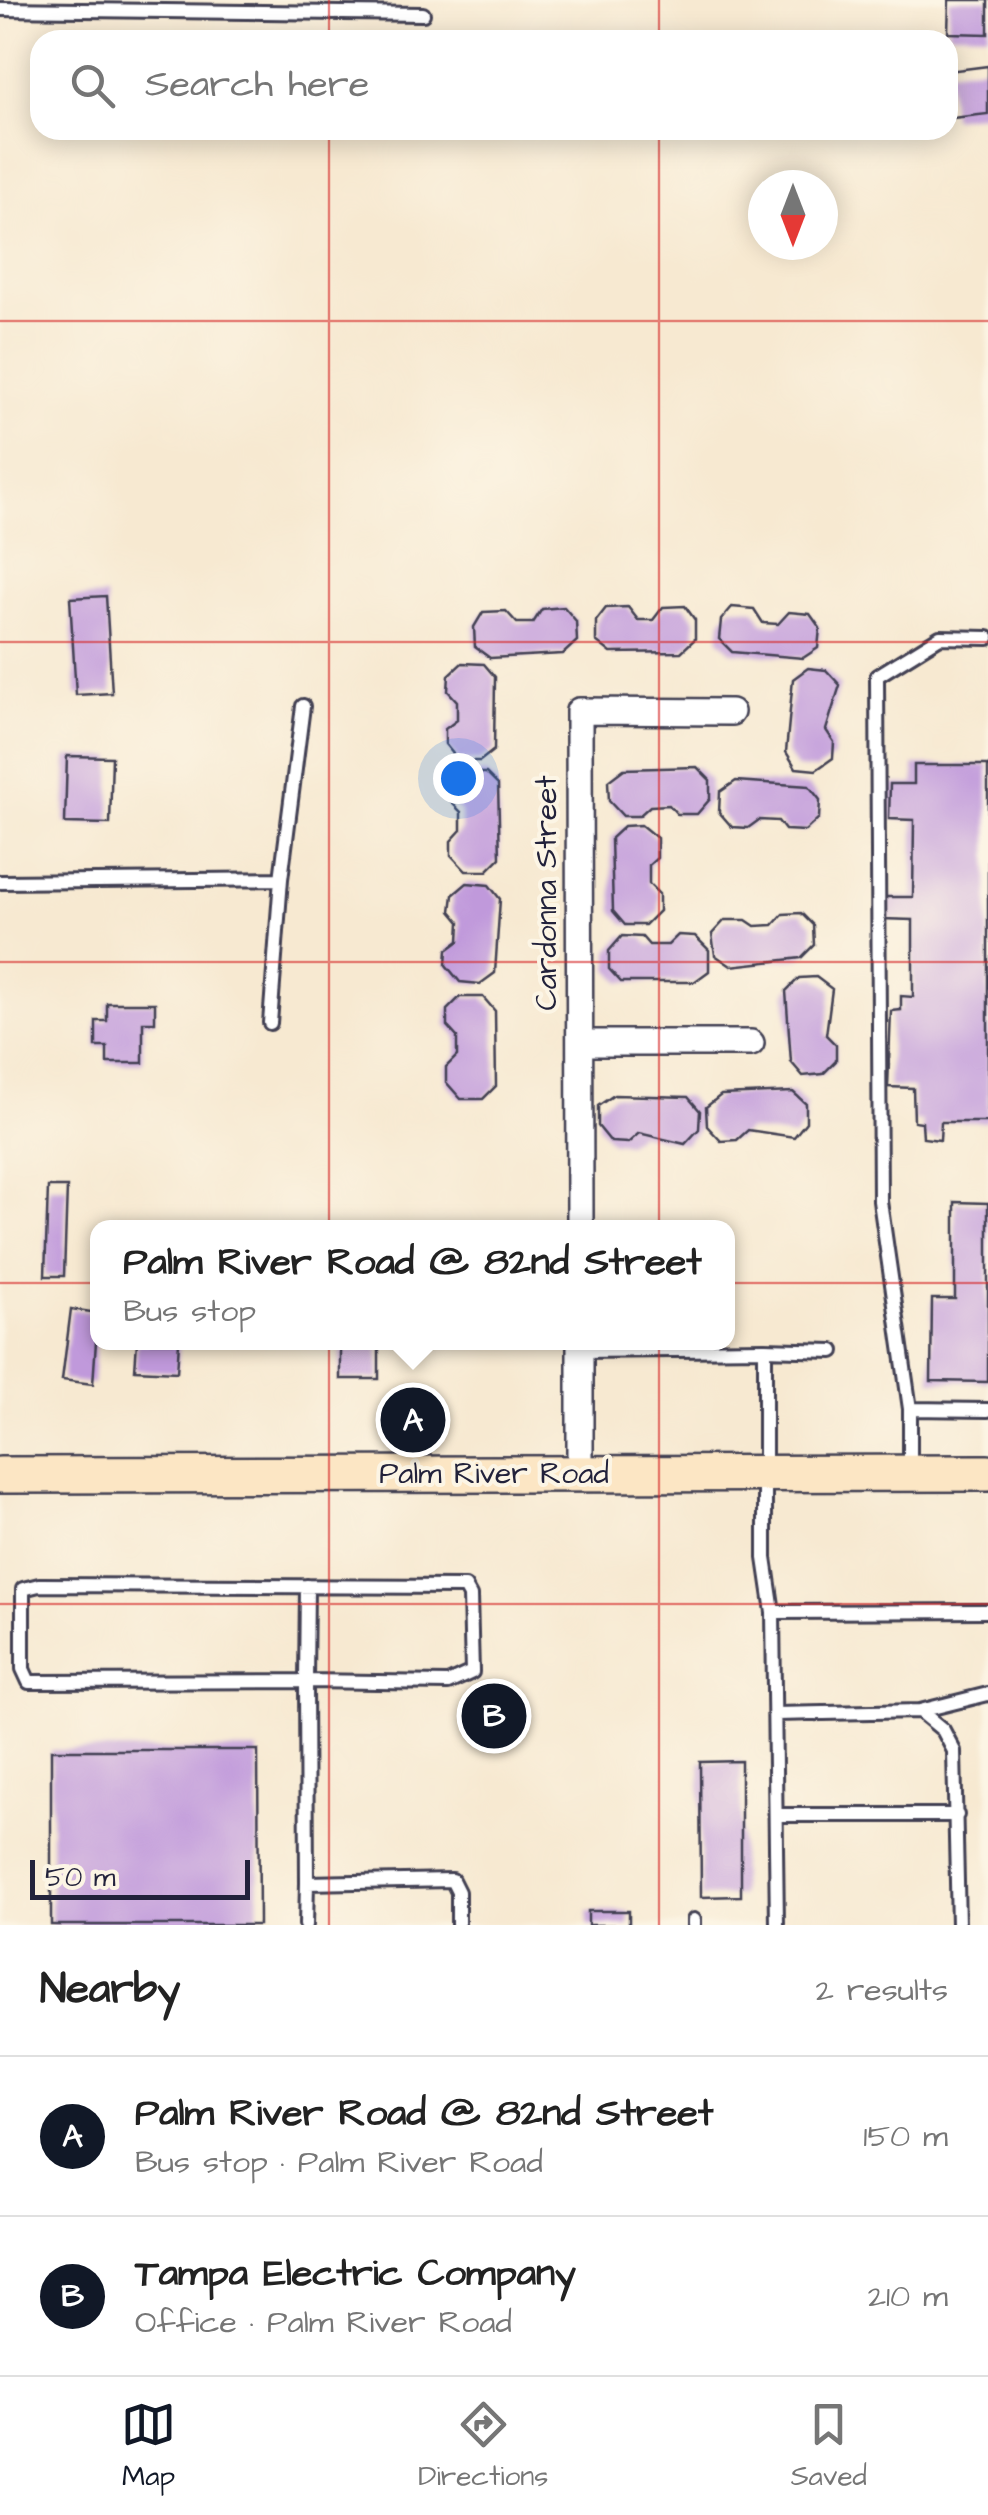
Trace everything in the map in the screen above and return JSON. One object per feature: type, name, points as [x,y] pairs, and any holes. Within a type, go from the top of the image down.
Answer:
[{"type":"street","name":"Cardonna Street","points":[[580,1220],[579,711],[731,712]]},
{"type":"street","points":[[580,1042],[751,1042]]},
{"type":"street","points":[[580,1350],[580,1474]]},
{"type":"street","name":"Palm River Road","points":[[0,1475],[988,1474]]},
{"type":"lane","points":[[0,9],[103,5],[424,14]]},
{"type":"lane","points":[[910,1474],[910,1409],[880,1201],[878,676],[940,637],[988,638]]},
{"type":"lane","points":[[270,1023],[281,879],[303,706]]},
{"type":"lane","points":[[0,882],[281,879]]},
{"type":"lane","points":[[735,1349],[832,1352]]},
{"type":"lane","points":[[765,1349],[765,1558],[773,1612],[778,1925]]},
{"type":"lane","points":[[910,1409],[988,1410]]},
{"type":"lane","points":[[39,1585],[465,1586],[470,1596],[472,1672],[448,1683],[306,1681],[29,1682],[23,1670],[23,1589],[39,1585]]},
{"type":"lane","points":[[306,1925],[307,1586]]},
{"type":"lane","points":[[773,1612],[988,1611]]},
{"type":"lane","points":[[775,1714],[920,1710],[988,1694]]},
{"type":"lane","points":[[920,1710],[943,1730],[954,1751],[958,1925]]},
{"type":"lane","points":[[776,1814],[958,1816]]},
{"type":"lane","points":[[307,1883],[452,1880],[458,1892],[458,1925]]},
{"type":"building","points":[[949,0],[988,0],[988,34],[948,30]]},
{"type":"building","points":[[988,66],[988,114],[958,117],[958,70]]},
{"type":"building","points":[[106,596],[112,693],[76,695],[70,598]]},
{"type":"building","points":[[685,606],[695,620],[695,639],[681,652],[611,653],[596,641],[596,621],[606,608],[628,607],[638,620],[653,620],[663,607]]},
{"type":"building","points":[[564,607],[576,621],[577,641],[563,654],[490,658],[475,647],[474,627],[483,612],[506,611],[517,623],[533,623],[542,609]]},
{"type":"building","points":[[732,607],[754,609],[763,623],[778,624],[789,612],[810,614],[820,628],[818,648],[803,658],[732,652],[719,639],[721,620]]},
{"type":"building","points":[[462,663],[484,664],[495,677],[494,750],[480,761],[459,761],[445,744],[445,729],[457,720],[457,701],[448,691],[449,675]]},
{"type":"building","points":[[808,668],[826,670],[840,685],[826,730],[834,742],[833,758],[816,770],[796,768],[786,752],[793,679]]},
{"type":"building","points":[[67,756],[112,757],[110,824],[65,823]]},
{"type":"building","points":[[914,765],[988,765],[988,1122],[941,1122],[940,1140],[923,1138],[922,1122],[914,1121],[913,1088],[888,1087],[891,1011],[901,1010],[901,996],[913,997],[913,920],[882,919],[883,897],[913,897],[914,820],[889,819],[890,784],[914,784]]},
{"type":"building","points":[[697,767],[710,780],[710,799],[697,814],[677,814],[669,805],[650,806],[639,816],[623,816],[609,801],[608,781],[624,769]]},
{"type":"building","points":[[464,773],[486,773],[498,785],[500,858],[487,871],[466,871],[451,855],[451,841],[461,830],[461,812],[451,802],[451,785]]},
{"type":"building","points":[[736,781],[809,786],[820,800],[819,818],[805,831],[785,830],[778,821],[759,820],[748,828],[732,827],[719,812],[720,792]]},
{"type":"building","points":[[641,825],[657,838],[657,858],[649,865],[649,884],[659,894],[659,911],[645,925],[625,925],[613,911],[611,838],[624,826]]},
{"type":"building","points":[[467,883],[489,885],[500,899],[495,973],[480,984],[460,982],[446,965],[447,950],[459,941],[460,922],[451,911],[453,895]]},
{"type":"building","points":[[801,913],[813,925],[814,945],[801,958],[731,966],[715,955],[712,934],[725,920],[773,925],[783,914]]},
{"type":"building","points":[[678,935],[695,936],[709,950],[709,971],[694,982],[621,982],[609,969],[609,951],[622,936],[642,937],[649,945],[668,945]]},
{"type":"building","points":[[816,977],[832,989],[826,1035],[836,1045],[836,1061],[823,1074],[803,1076],[791,1062],[786,991],[799,978]]},
{"type":"building","points":[[460,997],[483,997],[495,1011],[496,1086],[483,1099],[461,1099],[446,1082],[446,1067],[457,1056],[457,1037],[447,1026],[447,1010]]},
{"type":"building","points":[[107,1003],[155,1003],[155,1022],[143,1022],[143,1063],[107,1063],[107,1047],[96,1047],[96,1021],[107,1021]]},
{"type":"building","points":[[793,1092],[806,1104],[806,1122],[794,1137],[748,1130],[737,1140],[721,1141],[707,1126],[706,1107],[721,1095]]},
{"type":"building","points":[[614,1095],[688,1097],[700,1111],[699,1129],[685,1144],[639,1133],[628,1143],[611,1142],[598,1126],[598,1106]]},
{"type":"building","points":[[48,1187],[67,1187],[64,1276],[45,1276]]},
{"type":"building","points":[[955,1202],[988,1203],[988,1382],[931,1381],[932,1299],[955,1299]]},
{"type":"building","points":[[71,1309],[90,1312],[90,1350],[95,1350],[93,1384],[62,1380]]},
{"type":"building","points":[[136,1350],[178,1350],[177,1372],[135,1370]]},
{"type":"building","points":[[340,1350],[379,1350],[379,1379],[340,1379]]},
{"type":"building","points":[[51,1750],[258,1750],[259,1925],[51,1925]]},
{"type":"building","points":[[741,1761],[741,1896],[701,1897],[700,1762]]},
{"type":"building","points":[[588,1911],[629,1911],[629,1925],[588,1925]]},
{"type":"place","name":"Palm River Road @ 82nd Street","points":[[413,1420]]},
{"type":"place","name":"Tampa Electric Company","points":[[494,1716]]}]
